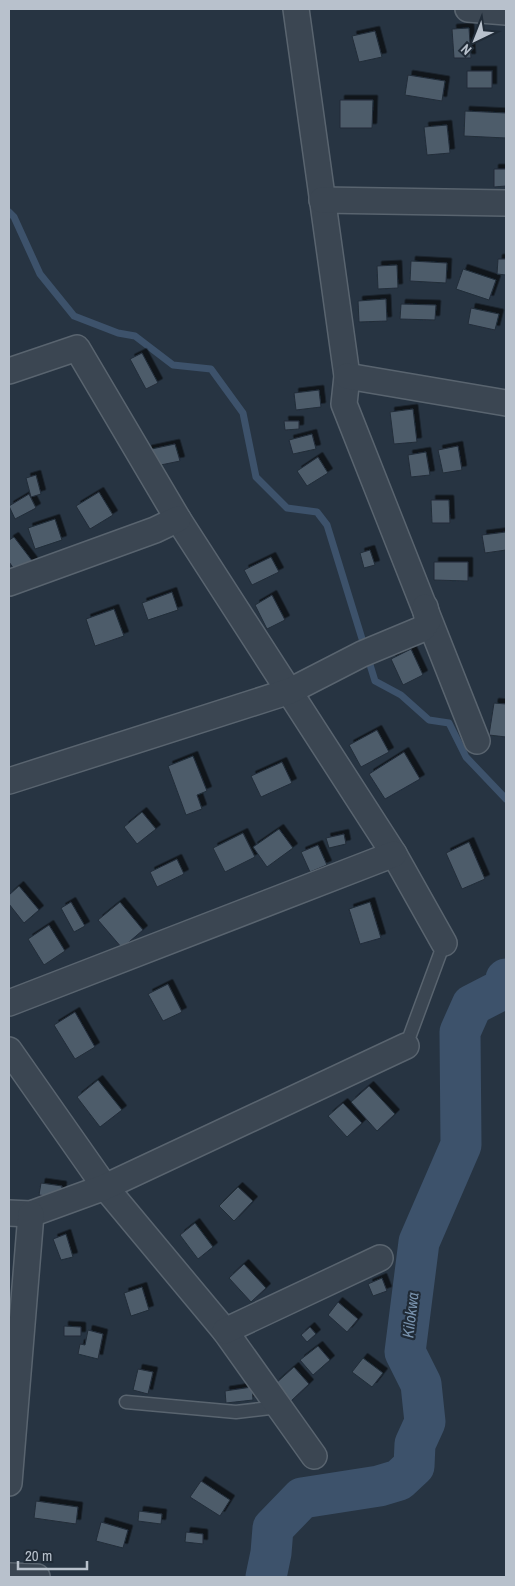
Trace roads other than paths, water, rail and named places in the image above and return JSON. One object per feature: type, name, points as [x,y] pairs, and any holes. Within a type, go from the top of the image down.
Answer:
[{"type":"street","points":[[296,9],[347,376],[344,404],[478,741]]},
{"type":"street","points":[[468,9],[506,12]]},
{"type":"street","points":[[322,200],[506,203]]},
{"type":"street","points":[[9,371],[76,348],[178,519],[394,854],[444,943]]},
{"type":"street","points":[[347,376],[506,403]]},
{"type":"street","points":[[9,583],[155,530],[178,519]]},
{"type":"street","points":[[9,781],[290,691],[368,652],[422,629],[428,621],[425,607]]},
{"type":"street","points":[[9,1003],[394,854]]},
{"type":"street","points":[[9,1483],[20,1213],[105,1187],[406,1046]]},
{"type":"street","points":[[9,1050],[105,1187],[225,1331],[314,1456]]},
{"type":"street","points":[[225,1331],[380,1258]]},
{"type":"street","points":[[9,1576],[37,1577]]},
{"type":"lane","points":[[406,1046],[444,943]]},
{"type":"lane","points":[[126,1402],[236,1412],[279,1407]]},
{"type":"waterway","points":[[9,212],[14,217],[40,274],[74,316],[118,333],[135,336],[173,365],[211,369],[243,413],[256,477],[287,508],[317,512],[327,525],[375,681],[401,695],[429,720],[449,723],[466,757],[506,799]]},
{"type":"waterway","name":"Kilokwa","points":[[266,1577],[271,1553],[273,1528],[302,1498],[379,1486],[399,1480],[414,1466],[415,1444],[425,1422],[421,1384],[405,1352],[419,1242],[461,1145],[460,1032],[472,1005],[505,988],[506,979]]}]
